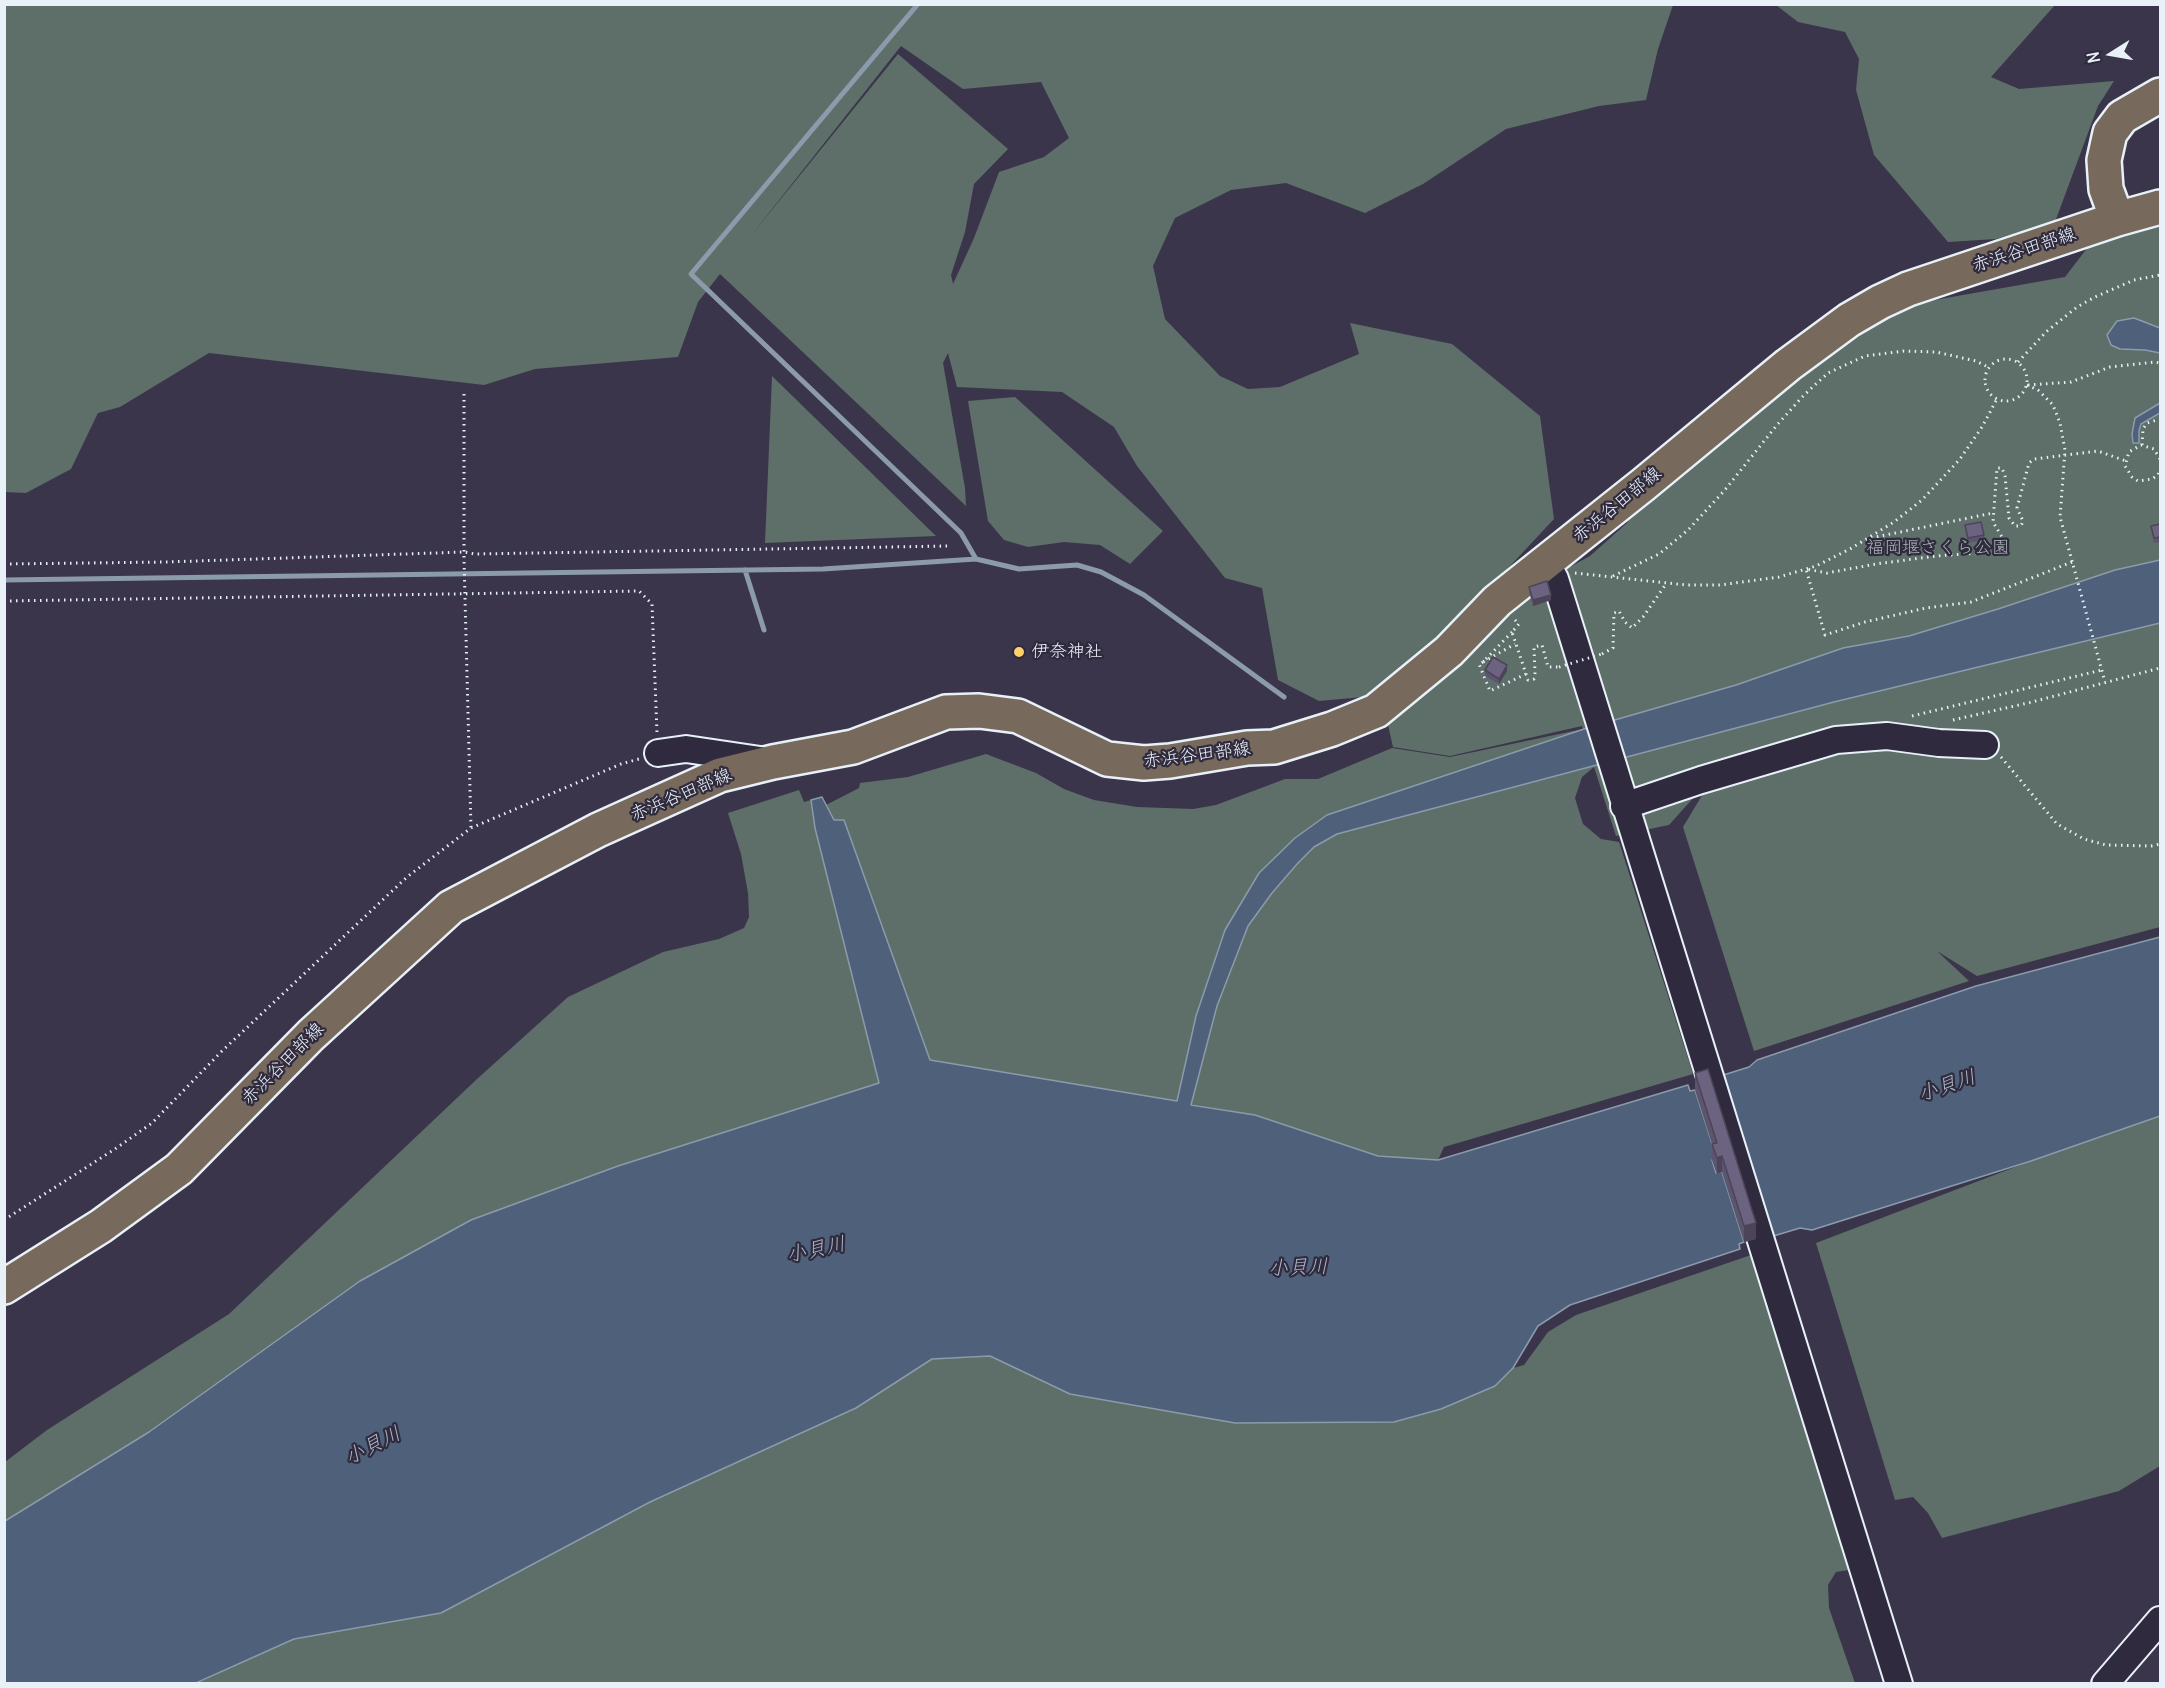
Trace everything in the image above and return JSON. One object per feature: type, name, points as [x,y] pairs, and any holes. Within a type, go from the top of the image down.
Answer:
[{"type":"main road","points":[[2117,219],[2106,189],[2104,160],[2109,133],[2122,117],[2160,95]]},
{"type":"main road","name":"赤浜谷田部線","points":[[4,1287],[101,1226],[178,1169],[311,1035],[451,907],[598,830],[720,775],[773,762],[853,747],[946,712],[979,711],[1018,716],[1107,759],[1144,763],[1170,761],[1247,747],[1274,747],[1332,729],[1376,711],[1449,651],[1497,601],[1551,570],[1644,484],[1788,364],[1849,320],[1908,289],[2117,219],[2160,207]]},
{"type":"street","points":[[1551,570],[1899,1683]]},
{"type":"street","points":[[1622,798],[1701,780],[1836,740],[1887,736],[1939,743],[1985,745]]},
{"type":"street","points":[[658,753],[686,749],[773,762]]},
{"type":"street","points":[[2105,1683],[2160,1620]]},
{"type":"path","points":[[2018,362],[2046,332],[2077,307],[2124,284],[2160,275]]},
{"type":"path","points":[[1611,577],[1659,554],[1688,530],[1724,491],[1777,425],[1828,373],[1865,356],[1904,351],[1936,352],[1976,361],[1990,368]]},
{"type":"path","points":[[1999,360],[2018,362],[2026,371],[2027,385],[2020,397],[2006,401],[1996,399],[1986,386],[1985,379],[1990,368],[1999,360]]},
{"type":"path","points":[[2027,385],[2072,382],[2110,367],[2160,363]]},
{"type":"path","points":[[2027,385],[2038,390],[2053,405],[2060,423],[2065,455],[2060,517],[2105,682]]},
{"type":"path","points":[[464,394],[464,587],[471,828]]},
{"type":"path","points":[[1551,570],[1666,584],[1720,585],[1779,577],[1806,569],[1867,539],[1922,500],[1960,459],[1982,427],[1996,399]]},
{"type":"path","points":[[2142,445],[2143,429],[2147,423],[2160,419]]},
{"type":"path","points":[[2160,459],[2154,449],[2142,445],[2129,452],[2126,461],[2128,472],[2139,481],[2152,479],[2158,475],[2160,469]]},
{"type":"path","points":[[1806,569],[1827,573],[1936,556],[1992,552],[2002,549],[2005,542],[1993,522],[1997,468],[2002,468],[2005,476],[2009,518],[2015,526],[2021,526],[2023,521],[2017,508],[2029,463],[2034,459],[2098,451],[2126,461]]},
{"type":"path","points":[[1867,539],[1993,513]]},
{"type":"path","points":[[4,564],[178,562],[464,552],[475,554],[948,546]]},
{"type":"path","points":[[1806,569],[1825,635],[1916,610],[1971,603],[2072,562]]},
{"type":"path","points":[[1512,632],[1528,680],[1534,679],[1534,647],[1542,645],[1548,667],[1559,667],[1602,654],[1613,648],[1614,614],[1619,611],[1624,622],[1632,628],[1643,617],[1666,584]]},
{"type":"path","points":[[4,601],[639,591],[652,604],[658,753],[621,764],[471,828],[407,877],[221,1052],[152,1123],[4,1220]]},
{"type":"path","points":[[1497,601],[1519,624],[1479,664],[1490,691],[1526,674]]},
{"type":"path","points":[[1483,662],[1515,644]]},
{"type":"path","points":[[1942,723],[2160,668]]},
{"type":"path","points":[[1909,717],[2102,670]]},
{"type":"path","points":[[1985,745],[2007,764],[2057,824],[2084,839],[2106,845],[2151,846],[2160,844]]},
{"type":"green space","points":[[5,5],[1673,5],[1658,49],[1646,100],[1599,106],[1506,129],[1423,184],[1365,213],[1286,183],[1231,190],[1175,218],[1153,266],[1165,319],[1220,376],[1248,389],[1280,387],[1359,354],[1350,323],[1452,344],[1540,416],[1554,519],[1453,627],[1363,697],[1319,701],[1278,680],[1262,588],[1225,578],[1137,466],[1114,427],[1062,392],[957,387],[948,353],[943,363],[965,488],[966,506],[720,274],[698,302],[678,357],[535,369],[484,385],[209,353],[120,407],[98,413],[71,469],[26,493],[5,492]],"holes":[[[901,46],[963,89],[1041,82],[1069,138],[1044,157],[999,172],[974,238],[953,284],[951,275],[965,232],[974,184],[1008,149],[898,54],[750,237]]]},
{"type":"green space","points":[[1776,5],[2055,5],[1991,77],[2019,89],[2114,81],[2098,106],[2055,222],[1996,239],[1948,242],[1874,155],[1856,90],[1859,59],[1845,32],[1798,22]]},
{"type":"green space","name":"福岡堰さくら公園","points":[[2160,225],[2160,927],[1977,976],[1937,951],[1969,981],[1754,1051],[1683,827],[1707,787],[1704,786],[1669,825],[1616,836],[1594,767],[1582,777],[1575,798],[1583,824],[1601,839],[1619,842],[1693,1074],[1444,1147],[1438,1160],[1378,1156],[1255,1115],[930,1060],[844,820],[834,821],[826,805],[859,788],[860,783],[908,777],[986,754],[1036,773],[1064,789],[1094,800],[1137,807],[1193,809],[1216,805],[1285,779],[1318,779],[1392,748],[1450,757],[1583,729],[1582,726],[1450,756],[1393,747],[1385,712],[1533,587],[1590,556],[1628,522],[1625,516],[1829,352],[1912,304],[2065,277],[2088,247]]},
{"type":"green space","points":[[772,376],[936,536],[765,543]]},
{"type":"green space","points":[[1015,397],[1163,531],[1130,564],[1100,545],[1064,542],[1028,547],[1004,540],[988,521],[968,401]]},
{"type":"green space","points":[[799,790],[804,802],[811,800],[879,1083],[618,1166],[149,1432],[5,1521],[5,1462],[47,1430],[229,1314],[477,1079],[568,997],[663,952],[719,939],[744,928],[749,917],[748,893],[741,854],[728,813]]},
{"type":"green space","points":[[2160,1116],[2160,1466],[2119,1491],[1942,1538],[1928,1513],[1913,1497],[1895,1500],[1816,1243],[2031,1161]]},
{"type":"green space","points":[[1751,1255],[1849,1570],[1836,1572],[1828,1585],[1829,1608],[1855,1683],[196,1684],[294,1639],[441,1613],[650,1502],[856,1408],[932,1359],[990,1356],[1070,1394],[1394,1422],[1441,1409],[1495,1386],[1513,1368],[1524,1365],[1548,1332],[1576,1315]]},
{"type":"water","points":[[2134,318],[2160,328],[2160,353],[2120,349],[2111,345],[2107,335],[2117,321]]},
{"type":"water","points":[[2160,403],[2160,413],[2141,424],[2139,443],[2133,443],[2135,418]]},
{"type":"water","name":"小貝川","points":[[2160,560],[2160,623],[1834,702],[1337,834],[1314,847],[1272,893],[1248,926],[1217,1006],[1191,1105],[1255,1115],[1378,1156],[1438,1160],[1688,1085],[1690,1091],[1695,1090],[1717,1159],[1712,1160],[1716,1173],[1722,1172],[1744,1242],[1739,1244],[1740,1249],[1570,1305],[1538,1326],[1513,1368],[1495,1386],[1441,1409],[1394,1422],[1235,1423],[1070,1394],[990,1356],[932,1359],[856,1408],[650,1502],[441,1613],[294,1639],[196,1683],[5,1684],[5,1521],[149,1432],[360,1281],[471,1220],[618,1166],[879,1083],[815,828],[811,800],[822,797],[834,820],[844,820],[930,1060],[1177,1101],[1196,1016],[1225,930],[1259,873],[1295,838],[1327,815],[1587,728],[1736,685],[1843,648],[1909,636],[2115,570]]},
{"type":"water","name":"小貝川","points":[[2160,937],[2160,1116],[2031,1161],[1812,1230],[1800,1228],[1767,1238],[1717,1077],[1749,1067],[1757,1060],[1976,986]]},
{"type":"building","points":[[1981,522],[1984,535],[1968,538],[1965,525]]},
{"type":"building","points":[[2160,524],[2160,537],[2154,538],[2151,526]]},
{"type":"building","points":[[1547,581],[1551,595],[1533,600],[1529,587]]},
{"type":"building","points":[[1493,657],[1507,665],[1499,679],[1485,670]]},
{"type":"building","points":[[1708,1069],[1756,1223],[1744,1226],[1722,1156],[1717,1158],[1712,1144],[1717,1143],[1695,1073]]},
{"type":"waterway","points":[[918,4],[691,274],[961,533],[976,559]]},
{"type":"waterway","points":[[4,580],[823,569],[976,559],[1019,569],[1077,565],[1101,572],[1144,595],[1284,697]]},
{"type":"waterway","points":[[745,570],[764,630]]},
{"type":"place","name":"伊奈神社","points":[[1019,652]]}]
